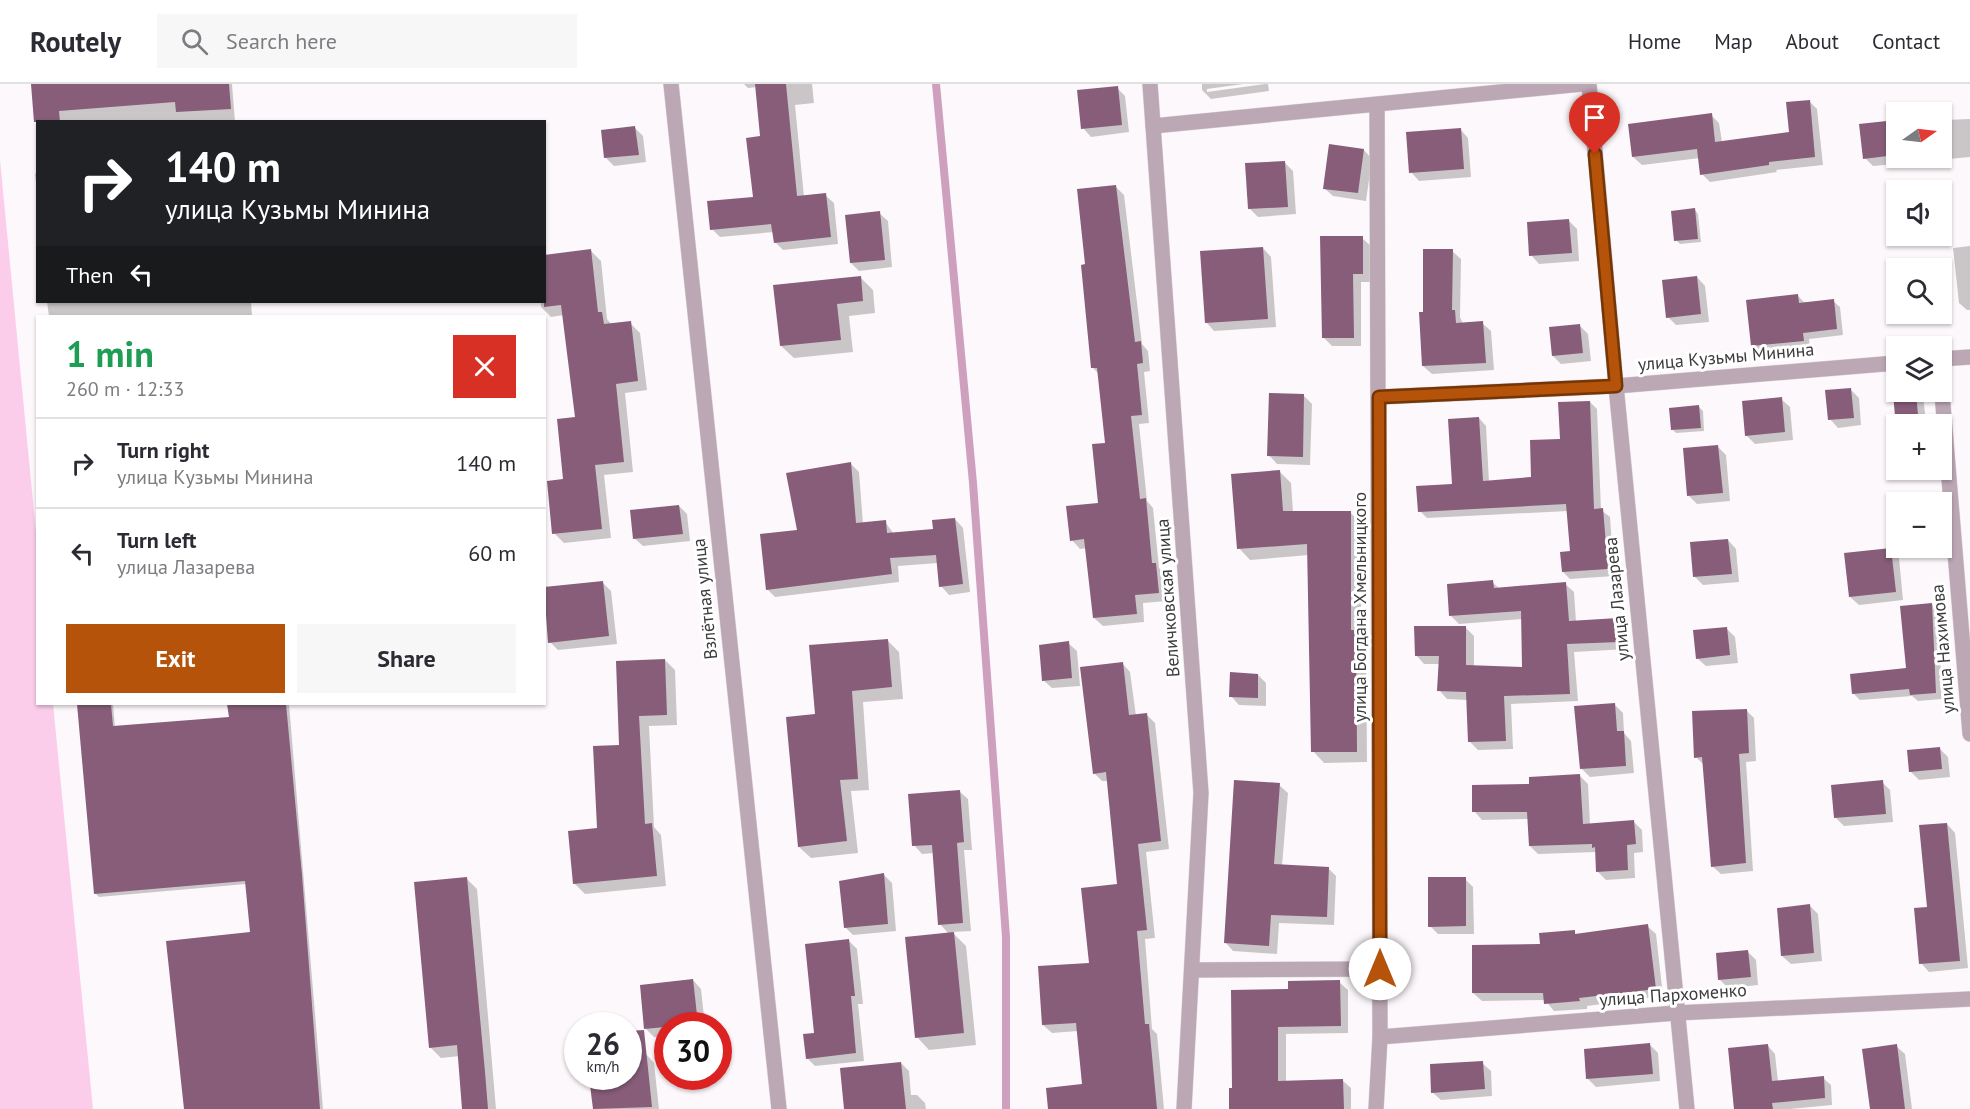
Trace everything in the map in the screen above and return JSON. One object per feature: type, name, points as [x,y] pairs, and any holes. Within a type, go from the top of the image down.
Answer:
[{"type":"street","name":"Взлётная улица","points":[[671,84],[778,1109]]},
{"type":"street","name":"Величковская улица","points":[[1150,84],[1201,793],[1184,1109]]},
{"type":"street","points":[[1153,126],[1582,84]]},
{"type":"street","name":"улица Лазарева","points":[[1589,84],[1616,386],[1687,1109]]},
{"type":"street","name":"улица Богдана Хмельницкого","points":[[1376,1109],[1380,1037],[1377,105]]},
{"type":"street","points":[[1952,358],[1970,357]]},
{"type":"street","name":"улица Кузьмы Минина","points":[[1379,397],[1616,386],[1886,364]]},
{"type":"street","name":"улица Нахимова","points":[[1943,402],[1970,734]]},
{"type":"street","points":[[1193,970],[1380,969]]},
{"type":"street","name":"улица Пархоменко","points":[[1380,1037],[1676,1013],[1970,999]]},
{"type":"shaded area","points":[[0,160],[36,533],[36,705],[53,705],[93,1109],[0,1109]]},
{"type":"building","points":[[31,84],[229,84],[231,109],[176,112],[175,102],[59,111],[60,120],[36,120],[34,122]]},
{"type":"building","points":[[755,84],[786,84],[797,196],[826,193],[831,237],[774,243],[771,224],[710,230],[707,201],[753,197],[746,138],[760,136]]},
{"type":"building","points":[[1118,86],[1122,125],[1081,129],[1077,90]]},
{"type":"building","points":[[1810,100],[1815,157],[1769,162],[1769,165],[1700,175],[1697,149],[1632,157],[1628,124],[1712,113],[1715,142],[1789,132],[1786,102]]},
{"type":"building","points":[[1886,121],[1886,156],[1863,159],[1859,124]]},
{"type":"building","points":[[635,126],[639,155],[604,158],[601,130]]},
{"type":"building","points":[[1461,128],[1464,169],[1409,173],[1406,132]]},
{"type":"building","points":[[1329,144],[1364,149],[1358,193],[1323,189]]},
{"type":"building","points":[[1285,161],[1288,207],[1248,209],[1245,163]]},
{"type":"building","points":[[1116,185],[1135,342],[1141,341],[1143,363],[1137,364],[1142,415],[1131,416],[1140,499],[1146,498],[1152,563],[1156,563],[1159,593],[1135,595],[1137,614],[1093,618],[1084,539],[1070,541],[1066,506],[1098,503],[1092,444],[1105,443],[1097,368],[1091,368],[1081,265],[1085,264],[1077,189]]},
{"type":"building","points":[[1695,208],[1698,239],[1674,241],[1671,211]]},
{"type":"building","points":[[880,211],[885,260],[850,263],[845,215]]},
{"type":"building","points":[[1569,219],[1572,253],[1529,256],[1527,222]]},
{"type":"building","points":[[1320,236],[1363,236],[1363,274],[1353,274],[1354,338],[1322,338]]},
{"type":"building","points":[[1263,247],[1268,319],[1205,323],[1200,251]]},
{"type":"building","points":[[591,249],[598,312],[602,312],[604,324],[631,321],[638,381],[616,384],[624,462],[595,465],[602,529],[552,534],[547,481],[563,479],[557,419],[575,417],[561,305],[544,307],[546,303],[546,255]]},
{"type":"building","points":[[1423,249],[1453,249],[1452,310],[1455,310],[1456,323],[1483,321],[1486,363],[1422,366],[1419,312],[1423,312]]},
{"type":"building","points":[[861,276],[863,301],[837,304],[841,340],[780,346],[773,285]]},
{"type":"building","points":[[1697,276],[1701,314],[1666,318],[1662,280]]},
{"type":"building","points":[[1798,294],[1799,303],[1834,299],[1837,329],[1803,333],[1804,341],[1751,346],[1746,300]]},
{"type":"building","points":[[1580,324],[1583,353],[1552,356],[1549,327]]},
{"type":"building","points":[[1851,388],[1854,418],[1828,420],[1825,390]]},
{"type":"building","points":[[1269,393],[1304,394],[1303,457],[1267,456]]},
{"type":"building","points":[[1782,397],[1785,432],[1745,436],[1742,401]]},
{"type":"building","points":[[1590,401],[1594,509],[1603,508],[1608,569],[1562,572],[1560,552],[1570,551],[1566,504],[1418,512],[1416,486],[1452,484],[1448,419],[1479,417],[1483,481],[1531,477],[1530,440],[1560,439],[1558,402]]},
{"type":"building","points":[[1894,402],[1917,402],[1918,414],[1895,414]]},
{"type":"building","points":[[1699,405],[1701,428],[1671,430],[1669,408]]},
{"type":"building","points":[[1718,445],[1723,493],[1687,496],[1683,448]]},
{"type":"building","points":[[851,462],[856,523],[886,520],[887,533],[933,529],[932,520],[955,518],[963,584],[939,587],[936,555],[890,558],[892,574],[766,590],[760,534],[797,530],[786,473]]},
{"type":"building","points":[[1280,470],[1283,511],[1351,511],[1351,630],[1356,630],[1357,752],[1311,752],[1307,544],[1237,549],[1231,474]]},
{"type":"building","points":[[679,505],[683,534],[633,539],[630,510]]},
{"type":"building","points":[[1728,539],[1732,574],[1693,577],[1690,542]]},
{"type":"building","points":[[1886,549],[1886,558],[1892,558],[1896,592],[1849,597],[1844,553]]},
{"type":"building","points":[[1493,580],[1494,588],[1566,582],[1569,621],[1618,618],[1619,642],[1567,644],[1570,694],[1504,696],[1506,741],[1468,742],[1466,692],[1437,691],[1439,656],[1415,656],[1414,626],[1466,626],[1466,665],[1522,667],[1521,611],[1449,616],[1447,584]]},
{"type":"building","points":[[603,581],[609,636],[548,643],[546,587]]},
{"type":"building","points":[[1932,603],[1936,693],[1910,695],[1909,689],[1852,694],[1850,674],[1906,668],[1900,606]]},
{"type":"building","points":[[1727,627],[1730,655],[1696,659],[1693,630]]},
{"type":"building","points":[[888,639],[892,687],[852,691],[858,779],[840,780],[847,841],[798,847],[786,717],[815,714],[809,645]]},
{"type":"building","points":[[1069,641],[1072,678],[1042,681],[1039,645]]},
{"type":"building","points":[[665,659],[667,715],[639,716],[645,824],[652,823],[657,876],[573,884],[568,831],[597,828],[593,746],[619,745],[616,661]]},
{"type":"building","points":[[1123,662],[1129,715],[1147,713],[1161,841],[1138,844],[1147,930],[1137,931],[1145,1024],[1149,1024],[1157,1109],[1048,1109],[1046,1088],[1082,1084],[1076,1023],[1042,1025],[1038,966],[1089,963],[1081,888],[1117,884],[1106,772],[1093,774],[1080,667]]},
{"type":"building","points":[[1230,672],[1258,674],[1258,698],[1229,697]]},
{"type":"building","points":[[1615,703],[1617,731],[1624,731],[1626,766],[1580,769],[1574,706]]},
{"type":"building","points":[[77,705],[111,705],[113,726],[229,717],[227,705],[286,705],[320,1109],[184,1109],[166,941],[250,932],[245,881],[94,894]]},
{"type":"building","points":[[1747,709],[1749,753],[1739,754],[1746,863],[1711,867],[1702,757],[1694,758],[1692,711]]},
{"type":"building","points":[[1940,747],[1942,769],[1909,772],[1907,750]]},
{"type":"building","points":[[1580,774],[1583,824],[1634,820],[1636,844],[1627,845],[1628,870],[1596,872],[1595,847],[1592,848],[1592,844],[1529,846],[1527,812],[1472,812],[1472,785],[1529,784],[1529,777]]},
{"type":"building","points":[[1234,780],[1280,783],[1274,864],[1329,867],[1327,917],[1271,915],[1269,946],[1224,943]]},
{"type":"building","points":[[1883,780],[1886,814],[1834,818],[1831,785]]},
{"type":"building","points":[[960,790],[964,842],[957,843],[963,923],[938,925],[932,845],[912,846],[908,794]]},
{"type":"building","points":[[1947,823],[1960,961],[1919,964],[1914,908],[1927,907],[1919,825]]},
{"type":"building","points":[[884,873],[888,924],[844,928],[839,881]]},
{"type":"building","points":[[467,877],[488,1109],[462,1109],[457,1045],[429,1048],[414,882]]},
{"type":"building","points":[[1428,877],[1466,877],[1466,926],[1428,927]]},
{"type":"building","points":[[1810,904],[1814,953],[1781,956],[1777,908]]},
{"type":"building","points":[[1648,924],[1656,989],[1579,998],[1580,1001],[1544,1004],[1543,993],[1472,993],[1472,945],[1540,944],[1539,933],[1575,930],[1575,934]]},
{"type":"building","points":[[954,932],[964,1033],[915,1038],[905,937]]},
{"type":"building","points":[[849,939],[855,996],[851,996],[856,1053],[806,1059],[803,1034],[814,1033],[805,944]]},
{"type":"building","points":[[1748,950],[1751,977],[1718,980],[1716,953]]},
{"type":"building","points":[[693,979],[697,1012],[654,1012],[654,1028],[644,1029],[640,985]]},
{"type":"building","points":[[1340,980],[1341,1026],[1278,1027],[1278,1081],[1343,1079],[1344,1109],[1229,1109],[1229,1088],[1232,1088],[1231,990],[1288,989],[1288,981]]},
{"type":"building","points":[[642,1030],[644,1030],[652,1107],[593,1109],[591,1090],[642,1090]]},
{"type":"building","points":[[1650,1043],[1653,1074],[1586,1079],[1584,1049]]},
{"type":"building","points":[[1768,1044],[1772,1081],[1824,1076],[1825,1098],[1772,1103],[1773,1109],[1734,1109],[1728,1048]]},
{"type":"building","points":[[1897,1044],[1905,1109],[1870,1109],[1862,1049]]},
{"type":"building","points":[[1483,1061],[1485,1089],[1431,1093],[1430,1064]]},
{"type":"building","points":[[901,1062],[906,1109],[844,1109],[840,1068]]},
{"type":"waterway","points":[[936,84],[973,483],[1006,937],[1006,1109]]},
{"type":"route","points":[[1380,969],[1379,397],[1616,386],[1595,154]]}]
